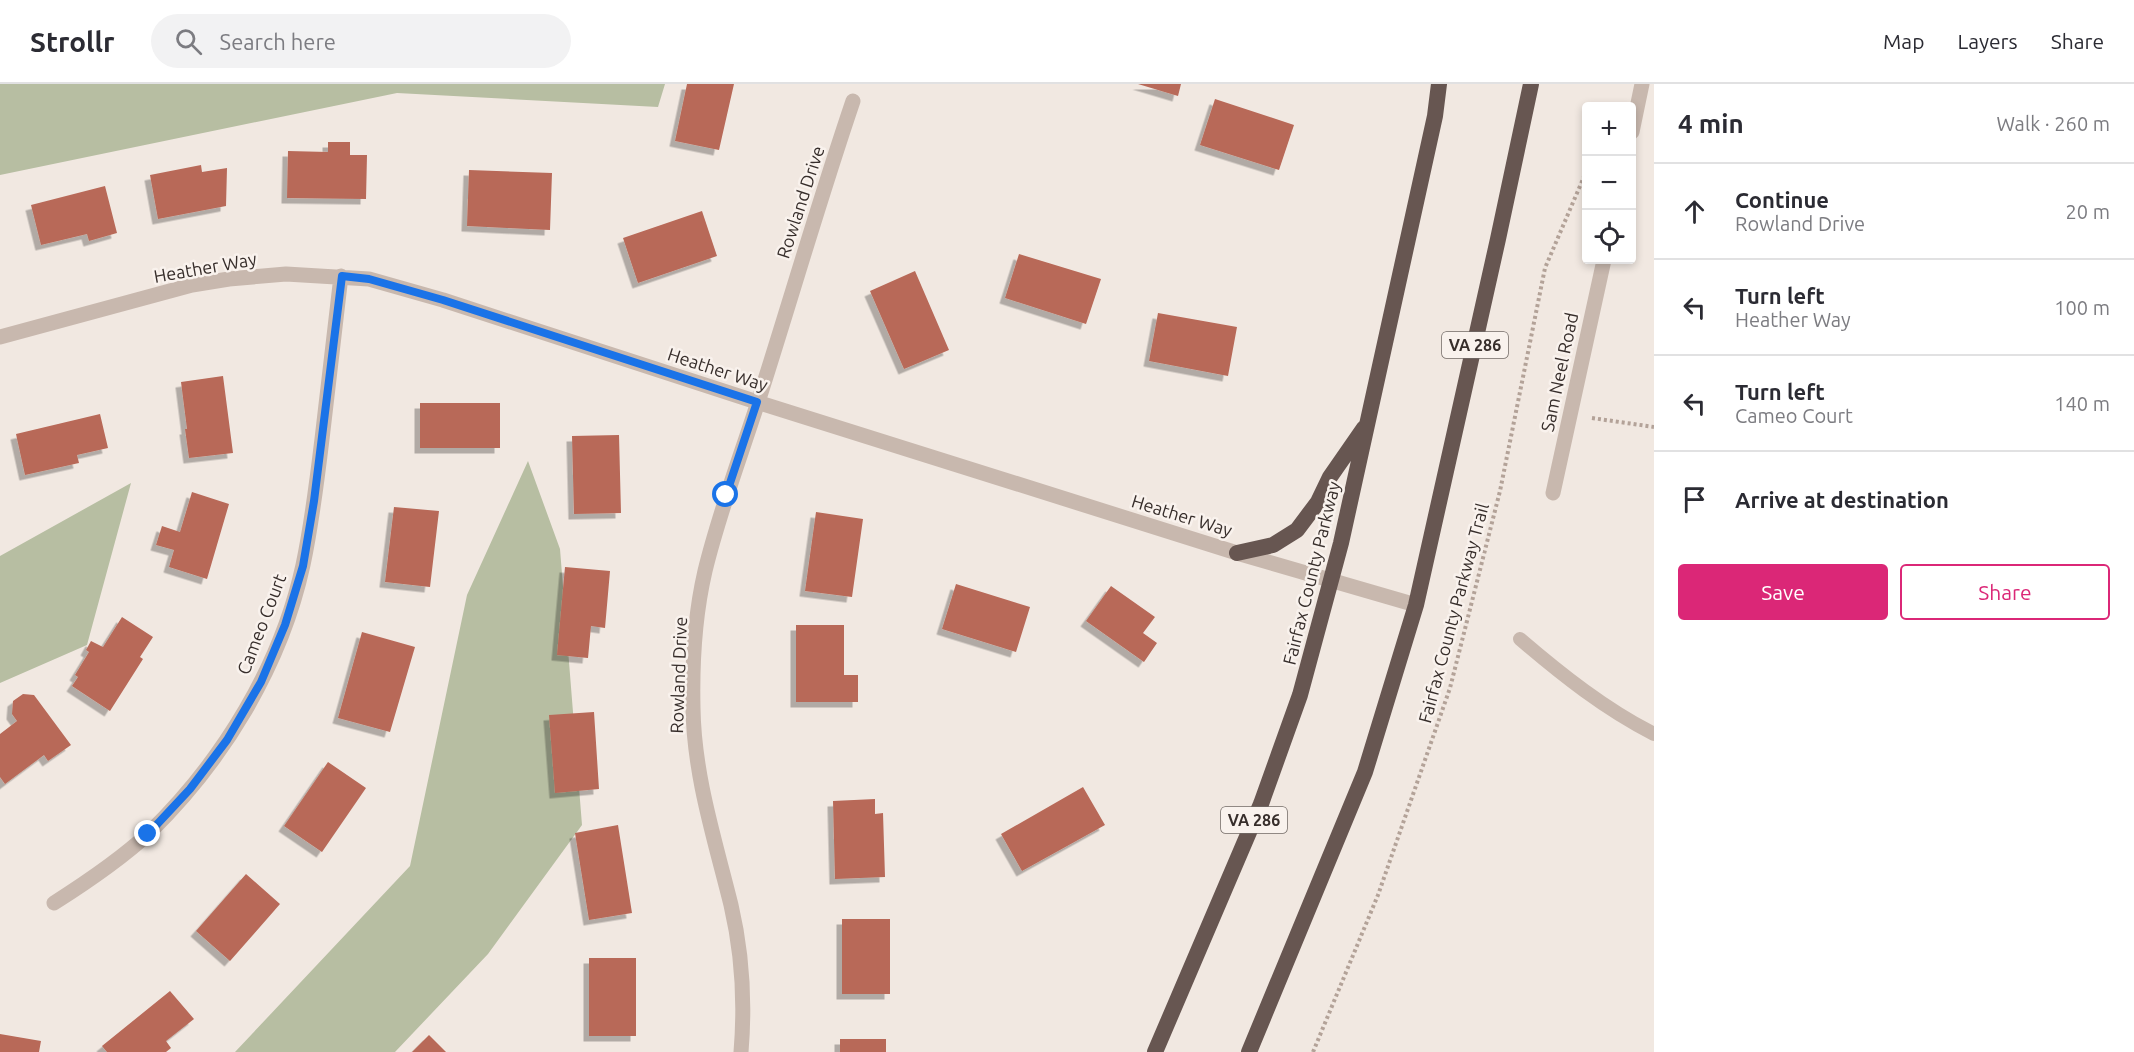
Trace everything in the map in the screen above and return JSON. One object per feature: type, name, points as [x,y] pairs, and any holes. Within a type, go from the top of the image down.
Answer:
[{"type":"highway","name":"Fairfax County Parkway","points":[[1155,1052],[1261,804],[1299,695],[1331,580],[1368,422],[1435,116],[1439,84]]},
{"type":"highway","name":"VA 286","points":[[1249,1052],[1365,772],[1416,606],[1531,84]]},
{"type":"highway","points":[[1237,553],[1273,545],[1297,530],[1318,502],[1330,477],[1368,422]]},
{"type":"street","points":[[1636,113],[1642,84]]},
{"type":"street","name":"Rowland Drive","points":[[741,1052],[743,1035],[741,974],[732,908],[710,829],[698,766],[693,708],[695,639],[705,573],[726,495],[853,101]]},
{"type":"street","name":"Sam Neel Road","points":[[1553,493],[1603,264]]},
{"type":"street","name":"Heather Way","points":[[0,337],[202,284],[230,279],[286,274],[369,279],[443,300],[757,402],[1237,553],[1416,606]]},
{"type":"street","name":"Cameo Court","points":[[54,903],[100,873],[148,834],[190,789],[227,740],[261,682],[285,625],[303,566],[314,501],[342,276]]},
{"type":"lane","points":[[1520,639],[1570,681],[1627,721],[1654,735]]},
{"type":"path","name":"Fairfax County Parkway Trail","points":[[1313,1052],[1378,896],[1450,688],[1500,491],[1545,268],[1582,183]]},
{"type":"path","points":[[1570,414],[1654,426]]},
{"type":"green space","points":[[0,84],[665,84],[658,107],[397,93],[0,175]]},
{"type":"green space","points":[[528,461],[560,549],[582,825],[488,954],[395,1052],[235,1052],[410,866],[467,595]]},
{"type":"green space","points":[[131,483],[87,645],[0,683],[0,556]]},
{"type":"building","points":[[687,84],[734,84],[719,150],[675,141]]},
{"type":"building","points":[[1138,84],[1181,84],[1178,96]]},
{"type":"building","points":[[1215,99],[1294,125],[1279,170],[1200,145]]},
{"type":"building","points":[[328,142],[350,142],[350,155],[367,155],[366,199],[287,198],[288,151],[328,152]]},
{"type":"building","points":[[201,165],[202,172],[227,168],[226,206],[158,219],[150,175]]},
{"type":"building","points":[[469,170],[552,173],[550,230],[467,226]]},
{"type":"building","points":[[105,186],[117,233],[89,241],[87,234],[41,245],[31,205]]},
{"type":"building","points":[[702,211],[717,256],[638,283],[623,238]]},
{"type":"building","points":[[1019,254],[1101,279],[1086,324],[1005,298]]},
{"type":"building","points":[[915,271],[949,350],[904,369],[870,291]]},
{"type":"building","points":[[1158,313],[1237,327],[1228,376],[1149,361]]},
{"type":"building","points":[[223,376],[233,453],[189,458],[181,382]]},
{"type":"building","points":[[420,403],[500,403],[500,448],[420,448]]},
{"type":"building","points":[[100,414],[108,448],[77,455],[79,463],[25,475],[16,434]]},
{"type":"building","points":[[619,435],[621,513],[574,514],[572,436]]},
{"type":"building","points":[[192,492],[229,504],[207,579],[169,567],[174,550],[156,545],[162,526],[180,532]]},
{"type":"building","points":[[394,507],[439,511],[430,587],[385,582]]},
{"type":"building","points":[[816,512],[863,519],[852,597],[805,591]]},
{"type":"building","points":[[565,567],[610,571],[605,628],[591,626],[588,658],[557,655]]},
{"type":"building","points":[[956,584],[1030,607],[1016,652],[942,629]]},
{"type":"building","points":[[1111,586],[1155,617],[1143,633],[1157,643],[1144,662],[1086,621]]},
{"type":"building","points":[[122,617],[153,637],[140,657],[143,659],[110,711],[72,686],[78,677],[75,675],[89,652],[86,650],[91,641],[103,647]]},
{"type":"building","points":[[796,625],[844,625],[844,675],[858,675],[858,702],[796,702]]},
{"type":"building","points":[[362,632],[415,647],[390,732],[338,718]]},
{"type":"building","points":[[23,694],[34,695],[71,745],[48,761],[44,755],[5,784],[0,777],[0,734],[17,721],[12,714],[13,701]]},
{"type":"building","points":[[594,712],[599,789],[555,793],[549,715]]},
{"type":"building","points":[[328,762],[366,788],[322,852],[284,826]]},
{"type":"building","points":[[1083,787],[1105,825],[1022,871],[1001,834]]},
{"type":"building","points":[[875,799],[875,814],[883,813],[885,877],[835,879],[833,801]]},
{"type":"building","points":[[618,825],[632,913],[589,920],[575,833]]},
{"type":"building","points":[[246,874],[280,904],[230,961],[196,931]]},
{"type":"building","points":[[842,919],[890,919],[890,994],[842,994]]},
{"type":"building","points":[[589,958],[636,958],[636,1036],[589,1036]]},
{"type":"building","points":[[170,991],[194,1019],[166,1041],[171,1048],[166,1052],[107,1052],[102,1046]]},
{"type":"building","points":[[0,1034],[41,1041],[39,1052],[0,1052]]},
{"type":"building","points":[[429,1035],[446,1052],[412,1052]]},
{"type":"building","points":[[840,1039],[886,1039],[886,1052],[840,1052]]},
{"type":"route","points":[[148,834],[190,789],[227,740],[261,682],[285,625],[303,566],[314,501],[342,276],[369,279],[443,300],[757,402],[726,495]]}]
